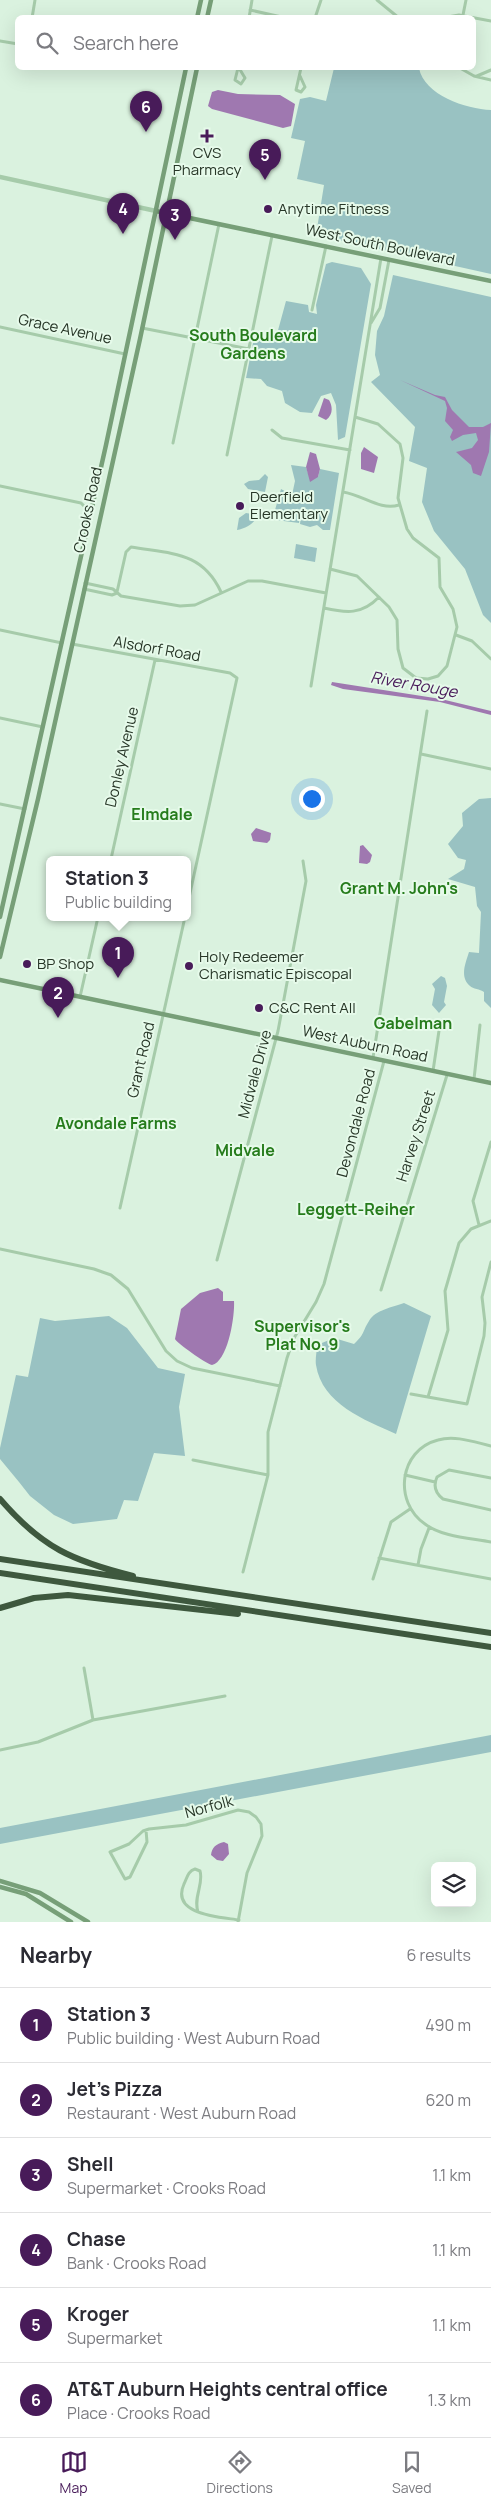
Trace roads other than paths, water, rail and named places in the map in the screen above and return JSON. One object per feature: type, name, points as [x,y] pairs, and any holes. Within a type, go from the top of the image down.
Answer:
[{"type":"highway","points":[[0,1499],[32,1533],[67,1556],[101,1568],[166,1585]]},
{"type":"highway","points":[[0,1559],[491,1634]]},
{"type":"highway","points":[[0,1572],[491,1647]]},
{"type":"highway","points":[[0,1608],[34,1598],[68,1595],[195,1610],[305,1620]]},
{"type":"main road","points":[[198,15],[201,0]]},
{"type":"main road","points":[[208,15],[211,0]]},
{"type":"main road","name":"Crooks Road","points":[[0,918],[94,499],[186,70]]},
{"type":"main road","name":"Crooks Road","points":[[0,957],[136,358],[197,70]]},
{"type":"main road","points":[[180,101],[186,101],[190,107]]},
{"type":"main road","points":[[161,190],[164,193],[170,194]]},
{"type":"main road","name":"West South Boulevard","points":[[156,211],[491,281]]},
{"type":"main road","points":[[152,230],[158,231],[161,236]]},
{"type":"main road","points":[[132,323],[135,328],[142,328]]},
{"type":"main road","points":[[125,354],[131,353],[136,358]]},
{"type":"main road","points":[[94,499],[96,505],[102,509]]},
{"type":"main road","points":[[80,560],[87,560],[89,567]]},
{"type":"main road","points":[[54,677],[57,683],[63,684]]},
{"type":"main road","points":[[44,727],[50,727],[52,733]]},
{"type":"main road","points":[[14,859],[16,864],[22,865]]},
{"type":"main road","points":[[6,891],[12,892],[14,899]]},
{"type":"main road","name":"West Auburn Road","points":[[0,980],[491,1083]]},
{"type":"main road","points":[[0,1881],[40,1893],[88,1922]]},
{"type":"main road","points":[[0,1887],[26,1894],[71,1922]]},
{"type":"street","points":[[33,15],[36,0]]},
{"type":"street","points":[[249,15],[252,0]]},
{"type":"street","points":[[316,15],[321,0]]},
{"type":"street","points":[[377,0],[396,15]]},
{"type":"street","points":[[463,15],[466,0]]},
{"type":"street","points":[[250,10],[272,15]]},
{"type":"street","points":[[476,18],[491,21]]},
{"type":"street","points":[[0,40],[15,43]]},
{"type":"street","points":[[238,70],[235,79],[239,84],[245,79],[240,70]]},
{"type":"street","points":[[300,76],[305,87],[301,92],[298,91],[296,86],[301,70]]},
{"type":"street","points":[[464,70],[474,76],[491,80]]},
{"type":"street","points":[[474,76],[491,70]]},
{"type":"street","name":"West South Boulevard","points":[[0,177],[156,211]]},
{"type":"street","points":[[173,443],[219,224]]},
{"type":"street","points":[[227,455],[272,235]]},
{"type":"street","points":[[312,310],[326,246]]},
{"type":"street","points":[[311,686],[381,258]]},
{"type":"street","points":[[371,324],[379,312],[389,260]]},
{"type":"street","name":"Grace Avenue","points":[[0,327],[125,354]]},
{"type":"street","points":[[142,328],[249,350]]},
{"type":"street","points":[[330,569],[356,576],[379,597],[395,616],[400,660],[406,671],[412,676],[428,679],[441,673],[447,666],[456,635],[456,618],[439,583],[441,566],[439,558],[411,536],[399,505],[398,491],[403,458],[400,444],[378,424],[355,417]]},
{"type":"street","points":[[272,430],[282,438],[350,450]]},
{"type":"street","points":[[0,486],[81,504],[91,512]]},
{"type":"street","points":[[343,492],[362,496],[384,507],[399,505]]},
{"type":"street","points":[[81,504],[94,499]]},
{"type":"street","points":[[117,593],[126,552],[130,547],[195,560],[211,573],[221,592]]},
{"type":"street","points":[[85,583],[113,589],[121,596],[180,606],[194,604],[242,582],[253,580],[326,593]]},
{"type":"street","points":[[84,589],[112,594],[117,593]]},
{"type":"street","points":[[324,608],[357,612],[367,608],[379,597]]},
{"type":"street","points":[[0,630],[62,642]]},
{"type":"street","points":[[456,635],[472,641],[491,659]]},
{"type":"street","name":"Alsdorf Road","points":[[72,644],[230,673],[236,678],[237,682],[191,889]]},
{"type":"street","name":"Donley Avenue","points":[[112,856],[155,660]]},
{"type":"street","name":"Devondale Road","points":[[373,1059],[427,711]]},
{"type":"street","points":[[0,718],[44,727]]},
{"type":"street","points":[[421,754],[491,769]]},
{"type":"street","points":[[0,804],[25,809]]},
{"type":"street","name":"Midvale Drive","points":[[217,1260],[276,1038],[306,881],[303,861]]},
{"type":"street","points":[[0,890],[6,891]]},
{"type":"street","points":[[80,997],[97,921]]},
{"type":"street","name":"Grant Road","points":[[120,1208],[183,921]]},
{"type":"street","name":"Harvey Street","points":[[433,1072],[440,1024]]},
{"type":"street","points":[[474,1080],[480,1025]]},
{"type":"street","name":"Devondale Road","points":[[244,1572],[268,1475],[268,1438],[292,1342],[324,1284],[384,1061]]},
{"type":"street","name":"Harvey Street","points":[[380,1290],[447,1074]]},
{"type":"street","points":[[479,1225],[473,1201],[491,1142]]},
{"type":"street","points":[[428,1396],[448,1330],[445,1294],[447,1280],[461,1240],[469,1230],[491,1221]]},
{"type":"street","points":[[0,1249],[94,1269],[111,1275],[128,1289],[166,1351],[177,1361],[192,1368],[280,1386]]},
{"type":"street","points":[[411,1394],[467,1404],[484,1336],[485,1318],[482,1297],[491,1262]]},
{"type":"street","points":[[491,1446],[456,1439],[437,1440],[417,1452],[410,1461],[405,1475],[404,1488],[410,1509],[430,1528],[491,1542]]},
{"type":"street","points":[[192,1460],[268,1475]]},
{"type":"street","points":[[491,1478],[449,1470],[442,1473],[435,1482],[436,1491],[443,1499],[491,1510]]},
{"type":"street","points":[[405,1475],[435,1482]]},
{"type":"street","points":[[373,1579],[391,1522],[410,1509]]},
{"type":"street","points":[[418,1565],[421,1549],[430,1528]]},
{"type":"street","points":[[380,1558],[491,1579]]},
{"type":"street","points":[[84,1668],[93,1720]]},
{"type":"street","points":[[0,1750],[38,1742],[93,1720],[225,1696]]},
{"type":"street","name":"Norfolk","points":[[146,1830],[186,1826],[238,1810],[249,1812],[256,1817],[261,1824],[262,1836],[247,1873],[239,1906],[239,1921]]},
{"type":"street","points":[[146,1830],[146,1844],[130,1877],[125,1879],[110,1852],[129,1844],[146,1830]]},
{"type":"street","points":[[198,1912],[195,1902],[201,1876],[200,1872],[195,1870],[189,1873],[182,1894],[188,1907],[198,1912],[239,1921]]},
{"type":"place","name":"AT&T Auburn Heights central office","points":[[146,132]]},
{"type":"place","name":"CVS Pharmacy","points":[[207,136]]},
{"type":"place","name":"Kroger","points":[[265,180]]},
{"type":"place","name":"Anytime Fitness","points":[[268,209]]},
{"type":"place","name":"Chase","points":[[123,234]]},
{"type":"place","name":"Shell","points":[[175,240]]},
{"type":"place","name":"Deerfield Elementary","points":[[240,506]]},
{"type":"place","name":"BP Shop","points":[[27,964]]},
{"type":"place","name":"Holy Redeemer Charismatic Episcopal","points":[[189,966]]},
{"type":"place","name":"Station 3","points":[[118,978]]},
{"type":"place","name":"C&C Rent All","points":[[259,1008]]},
{"type":"place","name":"Jet's Pizza","points":[[58,1018]]},
{"type":"district","name":"South Boulevard Gardens","points":[[253,344]]},
{"type":"district","name":"Elmdale","points":[[162,814]]},
{"type":"district","name":"Grant M. John's","points":[[399,888]]},
{"type":"district","name":"Gabelman","points":[[413,1023]]},
{"type":"district","name":"Avondale Farms","points":[[116,1123]]},
{"type":"district","name":"Midvale","points":[[245,1150]]},
{"type":"district","name":"Leggett-Reiher","points":[[356,1209]]},
{"type":"district","name":"Supervisor's Plat No. 9","points":[[302,1335]]},
{"type":"water label","name":"River Rouge","points":[[414,684]]}]
